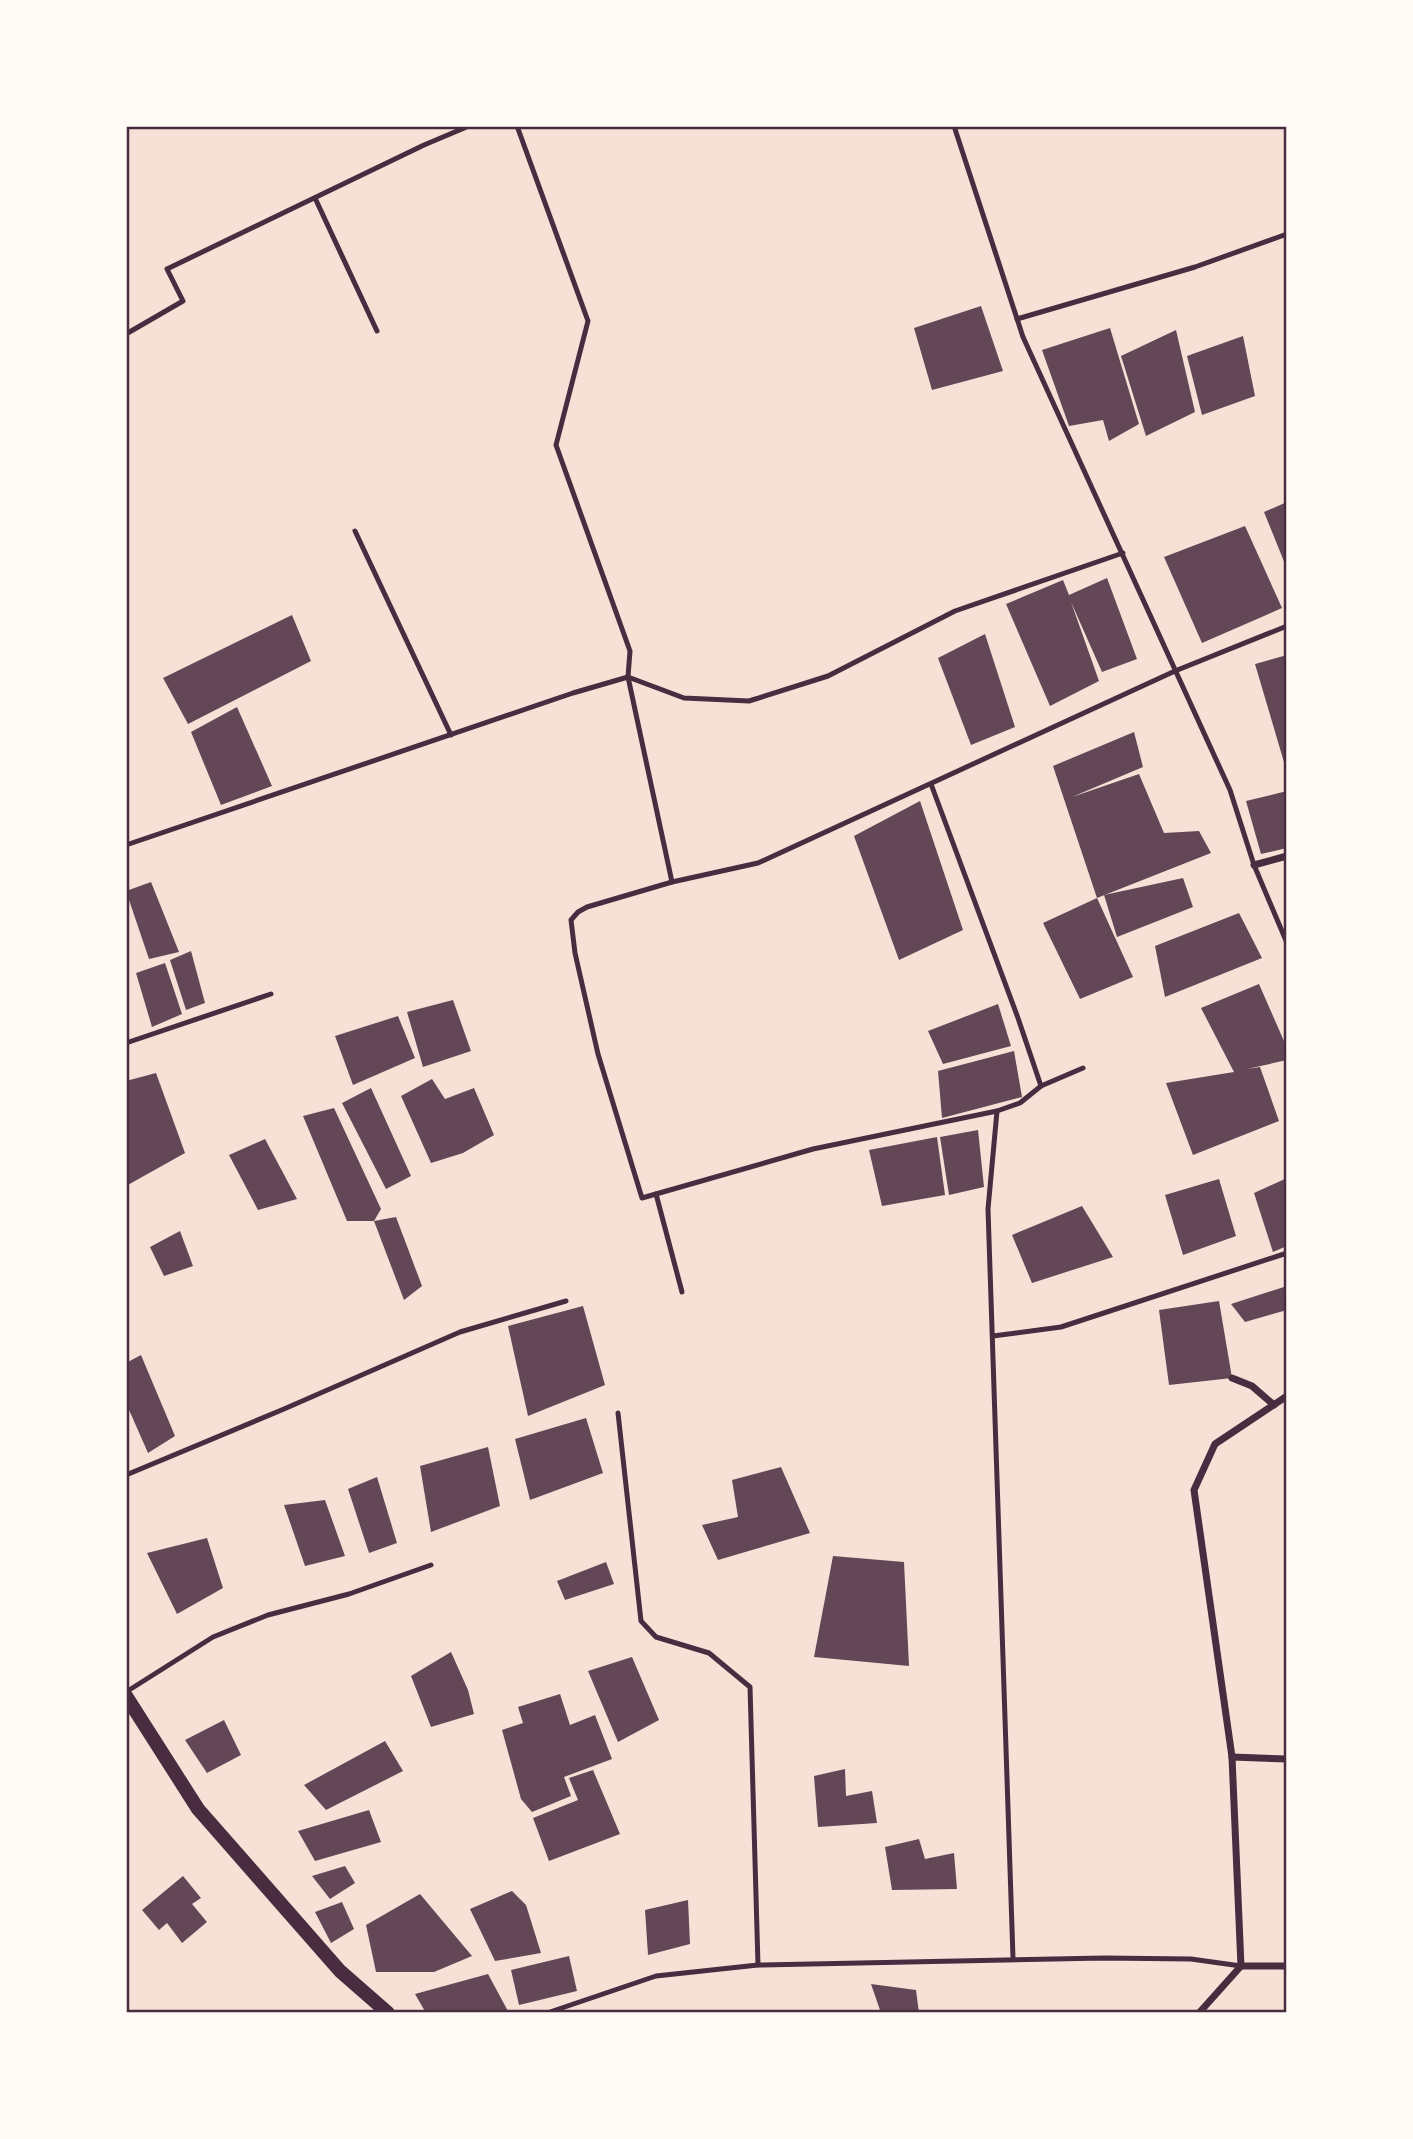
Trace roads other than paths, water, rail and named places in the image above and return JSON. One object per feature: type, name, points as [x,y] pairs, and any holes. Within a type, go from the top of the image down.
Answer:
[{"type":"main road","points":[[126,1694],[198,1809],[340,1971],[387,2013]]},
{"type":"street","points":[[1254,864],[1287,856]]},
{"type":"street","points":[[1232,1378],[1252,1387],[1274,1405]]},
{"type":"street","points":[[1199,2013],[1241,1966],[1232,1757],[1194,1490],[1215,1444],[1287,1396]]},
{"type":"street","points":[[1232,1757],[1287,1759]]},
{"type":"street","points":[[1241,1966],[1287,1966]]},
{"type":"lane","points":[[126,334],[183,301],[167,269],[469,126]]},
{"type":"lane","points":[[517,126],[588,321],[556,445],[630,651],[628,677],[671,882]]},
{"type":"lane","points":[[954,126],[1023,337],[1230,790],[1254,864],[1287,943]]},
{"type":"lane","points":[[315,198],[377,331]]},
{"type":"lane","points":[[1017,319],[1195,267],[1287,234]]},
{"type":"lane","points":[[355,531],[451,735]]},
{"type":"lane","points":[[126,845],[573,692],[628,677],[684,698],[749,701],[828,676],[955,611],[1123,553]]},
{"type":"lane","points":[[1083,1068],[1041,1086],[1020,1103],[997,1111],[813,1149],[642,1198],[598,1054],[570,920],[587,907],[671,882],[758,863],[1175,671],[1287,626]]},
{"type":"lane","points":[[931,784],[1014,1005],[1041,1086]]},
{"type":"lane","points":[[126,1043],[271,994]]},
{"type":"lane","points":[[997,1111],[988,1209],[1013,1958]]},
{"type":"lane","points":[[656,1194],[682,1292]]},
{"type":"lane","points":[[993,1336],[1062,1327],[1287,1254]]},
{"type":"lane","points":[[126,1475],[460,1332],[566,1301]]},
{"type":"lane","points":[[618,1413],[641,1621],[656,1637],[709,1653],[750,1687],[758,1965]]},
{"type":"lane","points":[[126,1694],[213,1637],[268,1615],[349,1594],[431,1564]]},
{"type":"lane","points":[[547,2013],[656,1976],[758,1965],[1013,1958],[1191,1958],[1241,1966]]}]
